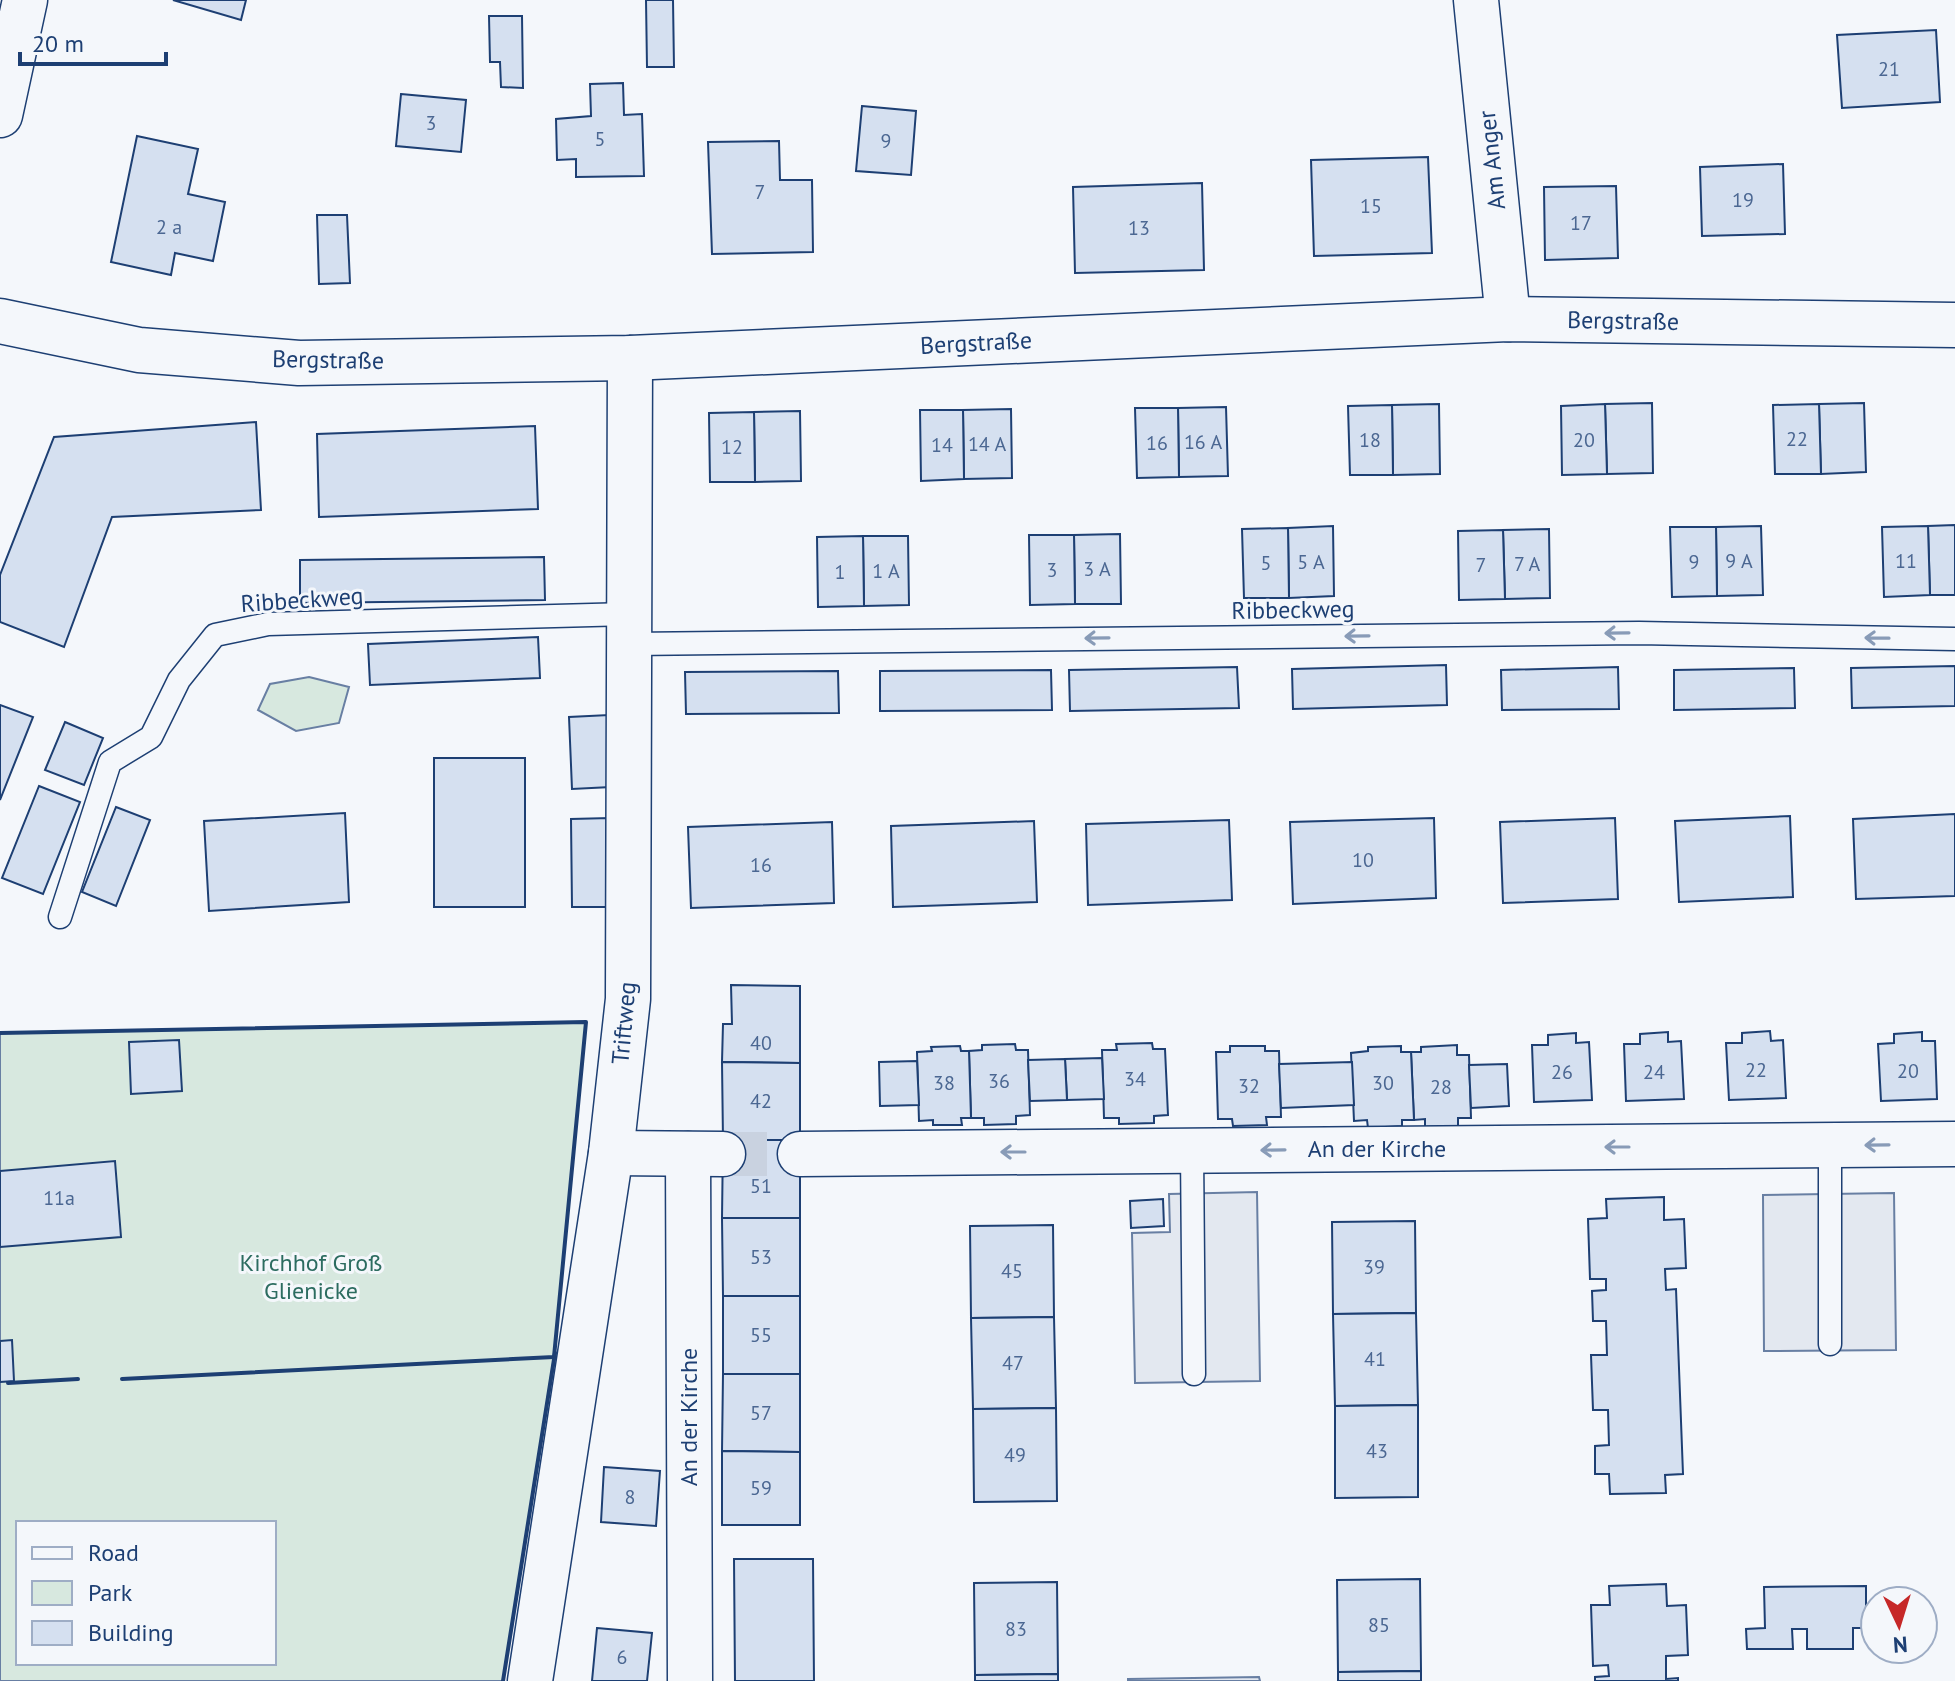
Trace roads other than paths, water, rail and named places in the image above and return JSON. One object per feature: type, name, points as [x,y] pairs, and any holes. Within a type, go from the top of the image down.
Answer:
[{"type":"street","points":[[0,115],[25,0]]},
{"type":"street","name":"Am Anger","points":[[1476,0],[1508,319]]},
{"type":"street","name":"Bergstraße","points":[[0,321],[139,350],[299,363],[630,358],[1508,319],[1955,325]]},
{"type":"street","name":"Triftweg","points":[[530,1681],[611,1153],[628,999],[630,358]]},
{"type":"street","name":"An der Kirche","points":[[800,1154],[1955,1144]]},
{"type":"street","name":"An der Kirche","points":[[611,1153],[705,1154],[690,1681]]},
{"type":"lane","name":"Ribbeckweg","points":[[60,917],[110,762],[151,737],[179,680],[215,635],[268,624],[630,629],[1639,633],[1955,639]]},
{"type":"lane","points":[[1830,1145],[1830,1344]]},
{"type":"lane","points":[[1192,1151],[1194,1374]]},
{"type":"tunnel","points":[[723,1154],[800,1154]]},
{"type":"park label","name":"Kirchhof Groß Glienicke","points":[[311,1277]]}]
